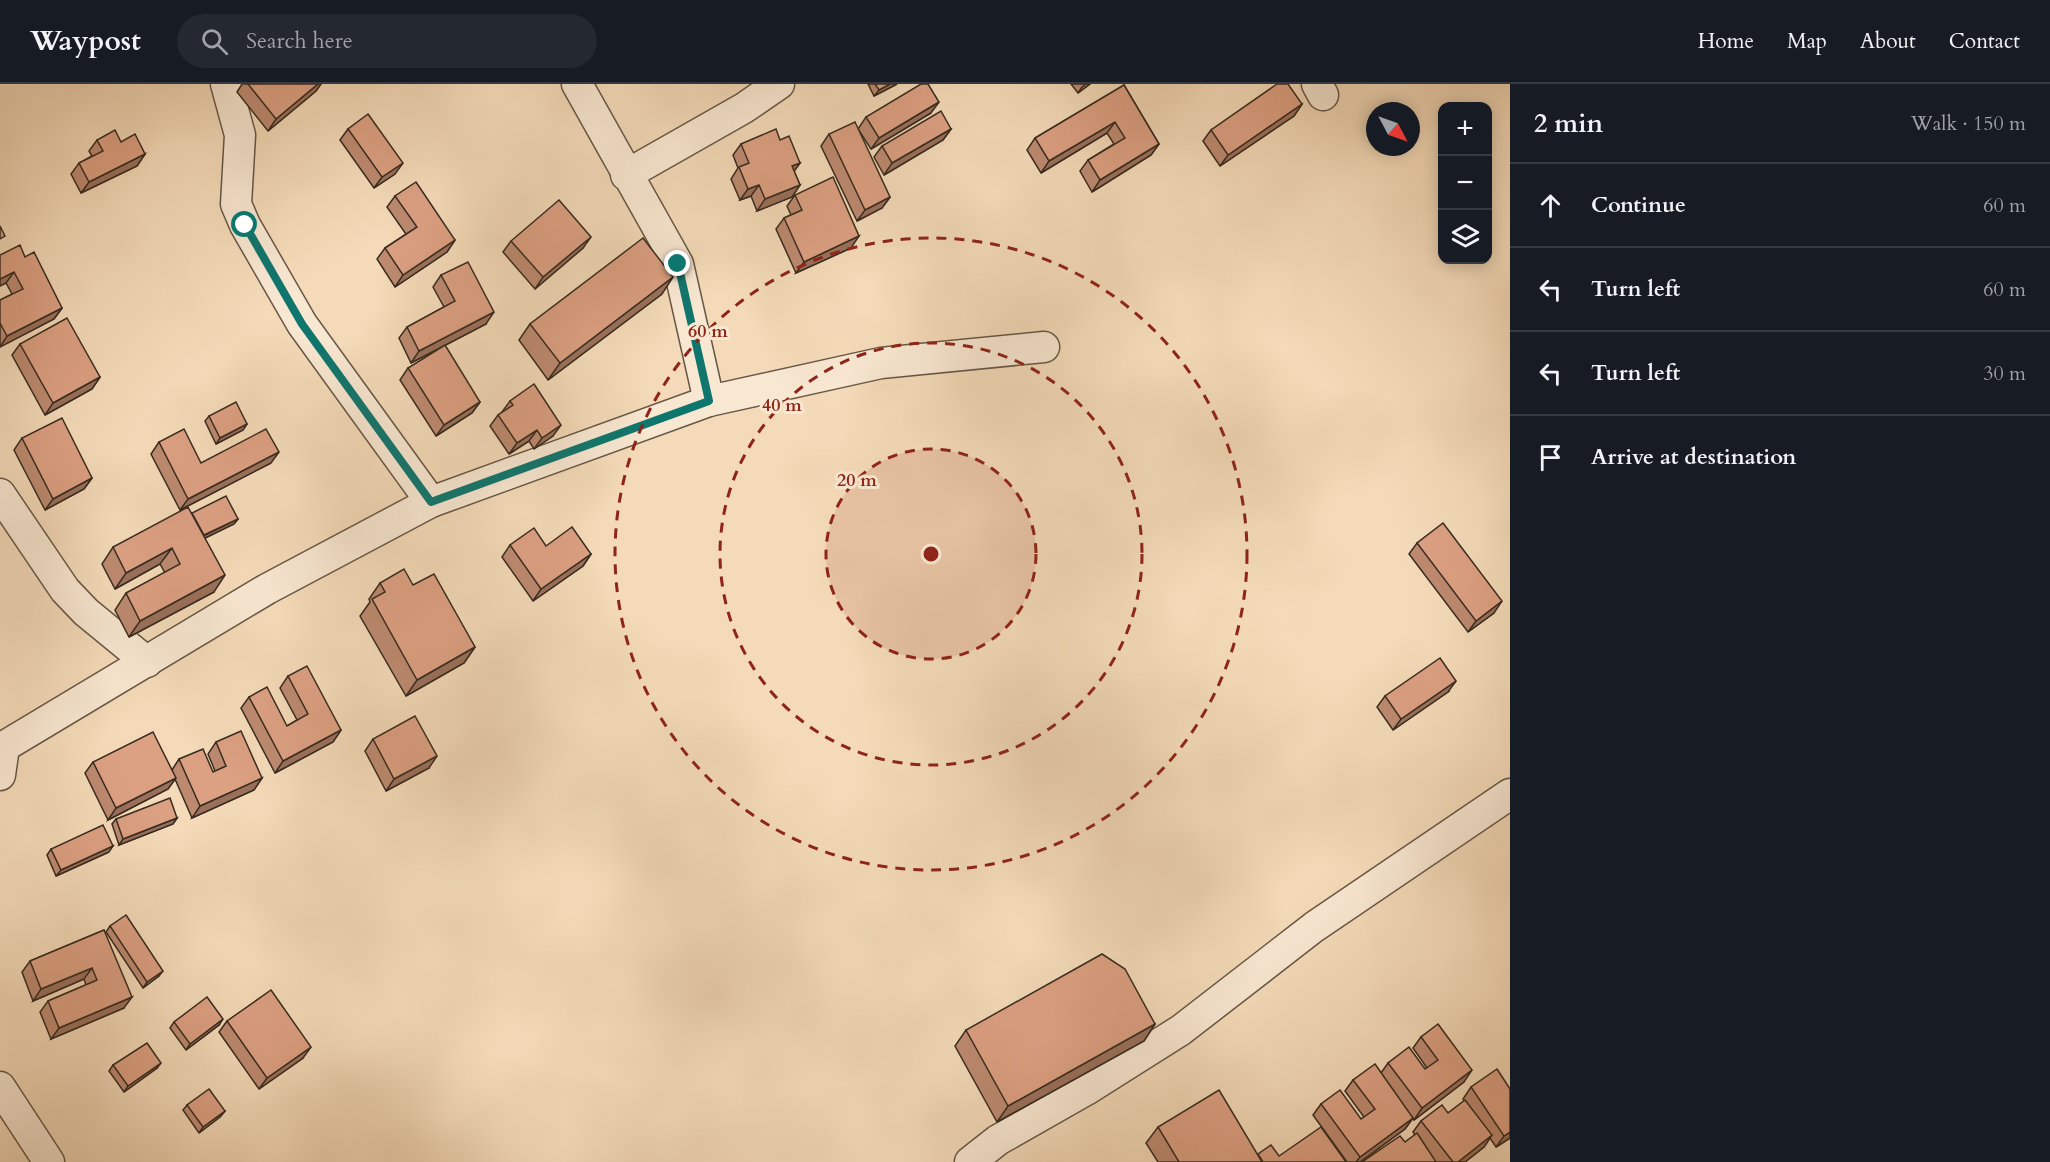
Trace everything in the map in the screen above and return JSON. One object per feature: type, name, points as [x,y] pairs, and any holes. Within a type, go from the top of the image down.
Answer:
[{"type":"street","points":[[226,84],[240,135],[236,204],[245,225],[302,324],[431,502]]},
{"type":"street","points":[[577,84],[678,264],[709,401]]},
{"type":"street","points":[[626,175],[744,108],[779,84]]},
{"type":"street","points":[[1,757],[147,662],[267,590],[431,502],[709,401],[880,363],[1044,347]]},
{"type":"street","points":[[0,494],[65,590],[86,612],[147,662]]},
{"type":"street","points":[[970,1162],[998,1140],[1086,1090],[1181,1030],[1314,927],[1510,795]]},
{"type":"street","points":[[0,1087],[49,1162]]},
{"type":"building","points":[[248,84],[318,84],[276,119]]},
{"type":"building","points":[[875,84],[890,84],[879,90]]},
{"type":"building","points":[[921,84],[928,84],[939,102],[879,138],[866,117]]},
{"type":"building","points":[[1277,84],[1288,84],[1302,104],[1228,155],[1211,130]]},
{"type":"building","points":[[1124,85],[1159,144],[1100,180],[1088,160],[1125,138],[1115,122],[1049,161],[1035,138]]},
{"type":"building","points":[[941,111],[951,129],[892,163],[882,146]]},
{"type":"building","points":[[368,114],[403,163],[382,177],[348,129]]},
{"type":"building","points":[[855,122],[890,197],[865,210],[829,134]]},
{"type":"building","points":[[776,129],[780,140],[789,136],[800,163],[792,166],[800,185],[765,199],[759,185],[748,189],[739,167],[749,163],[741,144]]},
{"type":"building","points":[[115,130],[121,142],[135,134],[145,154],[89,182],[79,163],[103,151],[97,140]]},
{"type":"building","points":[[833,177],[859,236],[804,262],[784,218],[802,210],[795,195]]},
{"type":"building","points":[[416,182],[455,240],[403,275],[385,248],[417,227],[395,196]]},
{"type":"building","points":[[559,200],[591,237],[543,277],[511,241]]},
{"type":"building","points":[[0,226],[5,236],[0,239]]},
{"type":"building","points":[[643,238],[673,277],[560,363],[530,324]]},
{"type":"building","points":[[20,245],[25,257],[34,252],[62,308],[7,336],[0,323],[0,300],[23,289],[14,272],[0,279],[0,255]]},
{"type":"building","points":[[468,262],[494,312],[419,351],[407,327],[455,301],[441,275]]},
{"type":"building","points":[[67,318],[100,377],[53,403],[20,344]]},
{"type":"building","points":[[445,345],[480,402],[444,425],[408,368]]},
{"type":"building","points":[[534,384],[561,425],[542,438],[537,430],[517,443],[498,415],[513,405],[510,401]]},
{"type":"building","points":[[236,402],[247,424],[220,438],[209,416]]},
{"type":"building","points":[[62,418],[92,478],[53,499],[22,438]]},
{"type":"building","points":[[184,429],[201,463],[266,429],[279,452],[188,499],[159,442]]},
{"type":"building","points":[[226,496],[238,519],[204,535],[192,513]]},
{"type":"building","points":[[188,507],[225,575],[140,621],[126,593],[180,564],[172,548],[126,573],[113,547]]},
{"type":"building","points":[[1443,523],[1502,601],[1476,621],[1417,543]]},
{"type":"building","points":[[572,527],[591,554],[541,589],[510,545],[534,528],[546,546]]},
{"type":"building","points":[[404,569],[413,585],[434,574],[475,647],[417,680],[372,599],[385,592],[380,583]]},
{"type":"building","points":[[1440,658],[1456,681],[1401,719],[1385,696]]},
{"type":"building","points":[[307,666],[341,730],[283,761],[249,697],[267,687],[287,726],[308,714],[288,676]]},
{"type":"building","points":[[415,716],[437,756],[394,779],[373,739]]},
{"type":"building","points":[[241,731],[262,778],[200,806],[179,759],[203,749],[213,772],[226,766],[216,742]]},
{"type":"building","points":[[153,732],[176,778],[116,808],[93,762]]},
{"type":"building","points":[[170,798],[177,818],[123,839],[116,819]]},
{"type":"building","points":[[103,825],[113,846],[61,870],[51,849]]},
{"type":"building","points":[[126,915],[163,971],[147,982],[110,926]]},
{"type":"building","points":[[104,930],[132,997],[59,1028],[48,1001],[97,980],[92,968],[41,989],[30,961]]},
{"type":"building","points":[[1102,954],[1125,969],[1155,1024],[1008,1106],[966,1030]]},
{"type":"building","points":[[271,990],[311,1047],[267,1078],[227,1021]]},
{"type":"building","points":[[207,997],[223,1019],[190,1044],[174,1022]]},
{"type":"building","points":[[1438,1024],[1472,1070],[1422,1108],[1388,1063],[1409,1047],[1425,1069],[1438,1060],[1421,1037]]},
{"type":"building","points":[[147,1043],[161,1063],[128,1086],[113,1065]]},
{"type":"building","points":[[1375,1064],[1413,1118],[1360,1157],[1321,1104],[1340,1090],[1361,1119],[1375,1109],[1353,1080]]},
{"type":"building","points":[[1497,1069],[1510,1089],[1510,1132],[1504,1136],[1471,1087]]},
{"type":"building","points":[[209,1089],[225,1111],[203,1127],[187,1105]]},
{"type":"building","points":[[1219,1090],[1262,1162],[1179,1162],[1158,1127]]},
{"type":"building","points":[[1465,1100],[1492,1135],[1458,1162],[1453,1162],[1421,1121],[1442,1105],[1448,1113]]},
{"type":"building","points":[[1321,1127],[1346,1162],[1263,1162],[1258,1154],[1271,1145],[1279,1156]]},
{"type":"building","points":[[1417,1133],[1436,1162],[1362,1162],[1400,1136],[1405,1142]]},
{"type":"route","points":[[245,225],[302,324],[431,502],[709,401],[678,264]]}]
